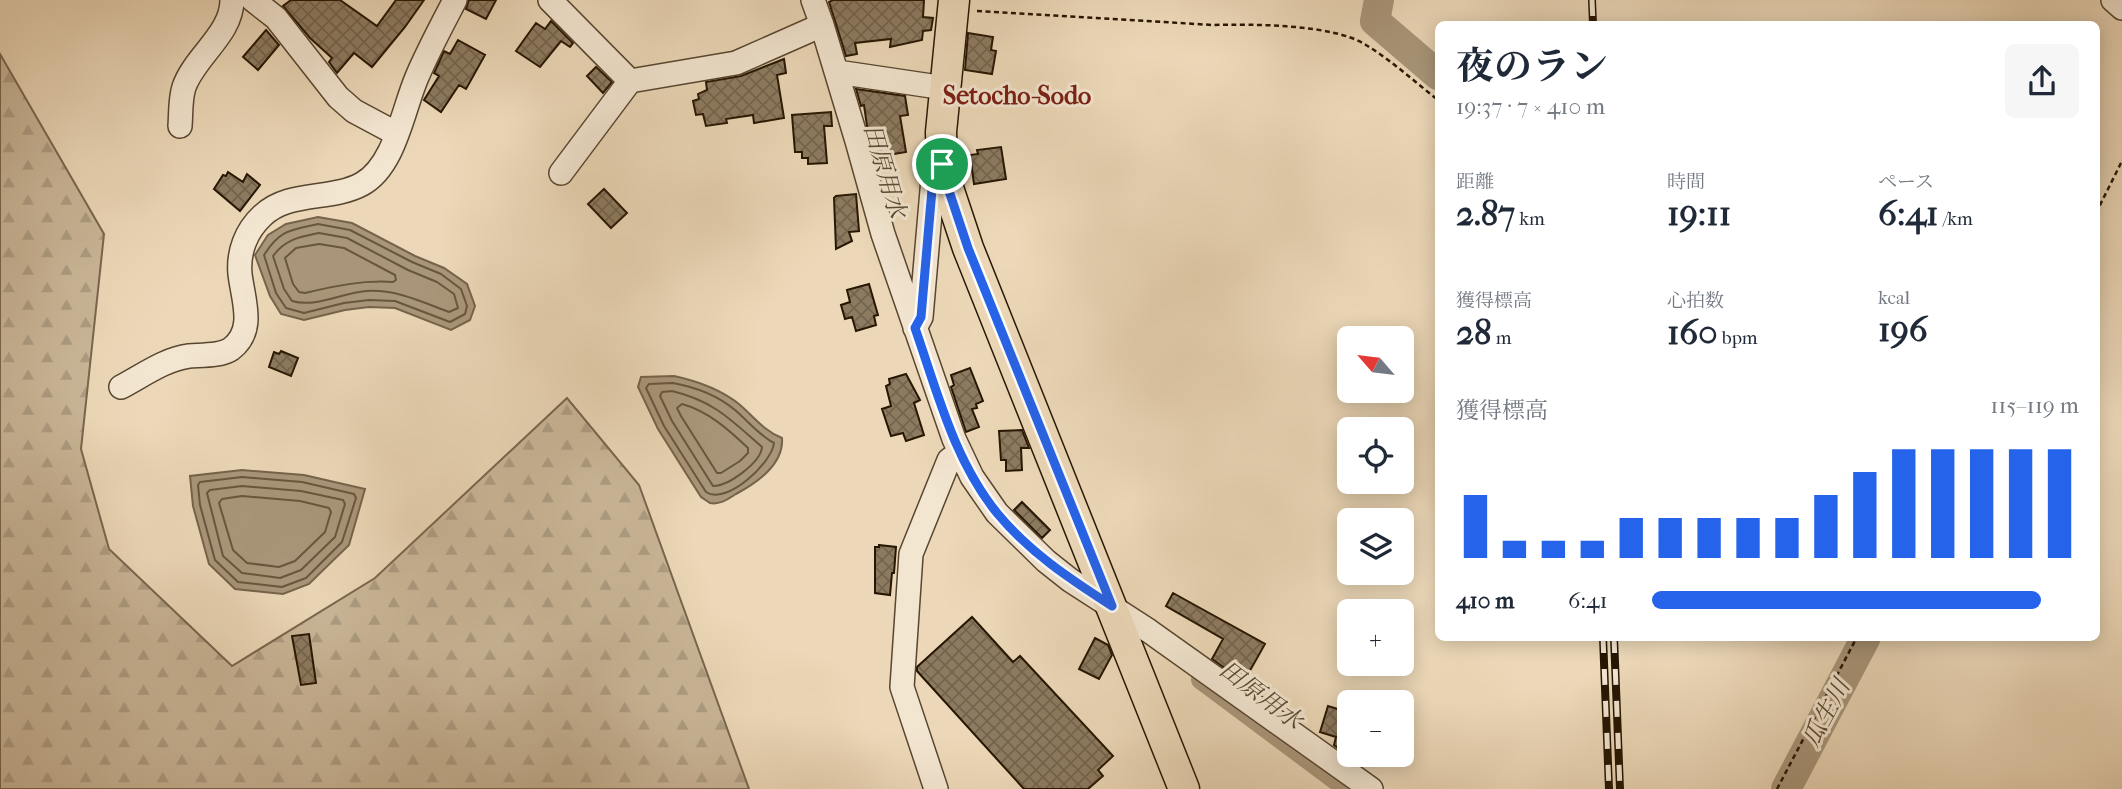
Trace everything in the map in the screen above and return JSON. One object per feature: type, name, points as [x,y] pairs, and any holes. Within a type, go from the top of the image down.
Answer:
[{"type":"main road","points":[[954,5],[941,132],[942,164],[949,191],[968,248],[1184,789]]},
{"type":"street","points":[[180,126],[184,88],[225,25],[232,0]]},
{"type":"street","points":[[253,0],[276,18],[338,97],[354,111],[397,134]]},
{"type":"street","points":[[121,387],[166,363],[229,350],[239,339],[247,321],[240,273],[242,247],[248,234],[262,215],[286,201],[343,191],[363,184],[376,174],[397,134],[416,78],[455,0]]},
{"type":"street","points":[[550,0],[630,81]]},
{"type":"street","points":[[813,0],[817,27],[837,74],[883,234],[954,439],[955,455],[911,554],[902,687],[936,789]]},
{"type":"street","points":[[2113,0],[2122,8]]},
{"type":"street","points":[[561,173],[630,81],[736,63],[817,27]]},
{"type":"street","points":[[837,74],[945,88]]},
{"type":"street","points":[[915,328],[921,317],[933,178],[942,164]]},
{"type":"street","points":[[955,455],[997,513],[1046,561],[1324,754],[1370,789]]},
{"type":"path","points":[[954,5],[1336,32],[1365,43],[1435,98]]},
{"type":"path","points":[[2100,205],[2122,161]]},
{"type":"path","points":[[1777,789],[1855,641]]},
{"type":"green space","points":[[0,54],[104,234],[81,449],[109,549],[232,666],[375,578],[567,398],[639,485],[749,789],[0,789]]},
{"type":"water","points":[[318,217],[352,223],[444,268],[467,284],[475,306],[470,320],[451,330],[395,308],[345,310],[304,320],[281,314],[270,296],[255,255],[268,235],[286,224]]},
{"type":"water","points":[[674,376],[700,383],[724,394],[764,427],[782,438],[774,465],[752,484],[724,501],[710,503],[701,497],[658,429],[638,387],[641,377]]},
{"type":"water","points":[[242,470],[304,475],[365,489],[349,545],[309,584],[283,594],[235,589],[209,564],[193,506],[190,476]]},
{"type":"building","points":[[291,0],[340,0],[377,26],[396,0],[424,0],[372,67],[354,53],[337,73],[329,62],[332,58],[310,38],[283,6]]},
{"type":"building","points":[[469,0],[496,0],[486,19],[466,9]]},
{"type":"building","points":[[924,0],[923,17],[933,18],[931,30],[923,31],[922,40],[890,47],[891,39],[855,43],[857,54],[846,56],[829,2]]},
{"type":"building","points":[[551,21],[573,43],[570,47],[561,41],[540,67],[516,51],[536,23],[545,29]]},
{"type":"building","points":[[266,30],[279,45],[258,70],[243,57]]},
{"type":"building","points":[[968,33],[993,37],[991,50],[996,51],[992,74],[965,70]]},
{"type":"building","points":[[458,40],[485,55],[466,89],[459,85],[441,112],[424,100],[439,76],[434,73],[444,51],[450,54]]},
{"type":"building","points":[[784,59],[786,73],[777,75],[784,118],[754,123],[753,115],[726,119],[727,123],[706,126],[703,114],[696,115],[693,101],[699,99],[698,94],[707,90],[706,82],[741,76]]},
{"type":"building","points":[[596,67],[612,82],[603,93],[587,76]]},
{"type":"building","points":[[856,89],[905,96],[908,115],[900,116],[906,152],[876,157],[864,105],[861,106]]},
{"type":"building","points":[[831,112],[832,126],[824,126],[827,163],[808,164],[808,158],[802,158],[802,152],[795,152],[792,115]]},
{"type":"building","points":[[1001,147],[1006,179],[974,184],[970,155],[978,154],[977,150]]},
{"type":"building","points":[[228,172],[243,182],[247,174],[260,185],[240,211],[214,189]]},
{"type":"building","points":[[604,189],[627,213],[611,228],[588,204]]},
{"type":"building","points":[[856,194],[859,231],[849,232],[852,241],[836,249],[834,198]]},
{"type":"building","points":[[869,284],[878,315],[874,316],[876,325],[856,331],[852,317],[845,319],[841,305],[850,302],[847,290]]},
{"type":"building","points":[[281,351],[298,358],[291,376],[269,367],[274,352],[279,354]]},
{"type":"building","points":[[970,368],[983,401],[976,404],[977,408],[972,409],[979,427],[966,432],[951,387],[954,385],[951,375]]},
{"type":"building","points":[[906,374],[920,400],[914,403],[924,435],[906,441],[903,433],[891,436],[882,409],[891,406],[886,386],[890,384],[889,379]]},
{"type":"building","points":[[1022,430],[1029,448],[1021,448],[1022,470],[1006,471],[1006,460],[1001,460],[999,431]]},
{"type":"building","points":[[1022,502],[1050,530],[1042,538],[1014,510]]},
{"type":"building","points":[[875,547],[896,547],[890,595],[875,593]]},
{"type":"building","points":[[1173,593],[1265,644],[1247,676],[1228,666],[1226,669],[1212,659],[1223,639],[1166,606]]},
{"type":"building","points":[[972,617],[1013,662],[1020,656],[1113,756],[1098,770],[1103,776],[1088,789],[1024,789],[917,671],[917,667]]},
{"type":"building","points":[[309,634],[316,683],[301,685],[292,636]]},
{"type":"building","points":[[1095,638],[1108,645],[1112,655],[1099,679],[1079,669]]},
{"type":"building","points":[[1328,706],[1337,709],[1337,747],[1334,745],[1336,737],[1320,732]]},
{"type":"waterway","name":"瓜生川","points":[[1379,0],[1375,21],[1435,72]]},
{"type":"waterway","name":"瓜生川","points":[[1786,789],[1864,641]]},
{"type":"waterway","name":"田原用水","points":[[1200,680],[1346,789]]},
{"type":"railway","points":[[1592,0],[1593,21]]},
{"type":"railway","points":[[1603,641],[1609,789]]},
{"type":"railway","points":[[1614,641],[1620,789]]},
{"type":"district","name":"Setocho-Sodo","points":[[1017,95]]},
{"type":"route","points":[[942,164],[968,248],[1112,606],[1070,580],[1046,561],[997,513],[972,477],[954,439],[915,328],[921,317],[933,178],[942,164]]}]
